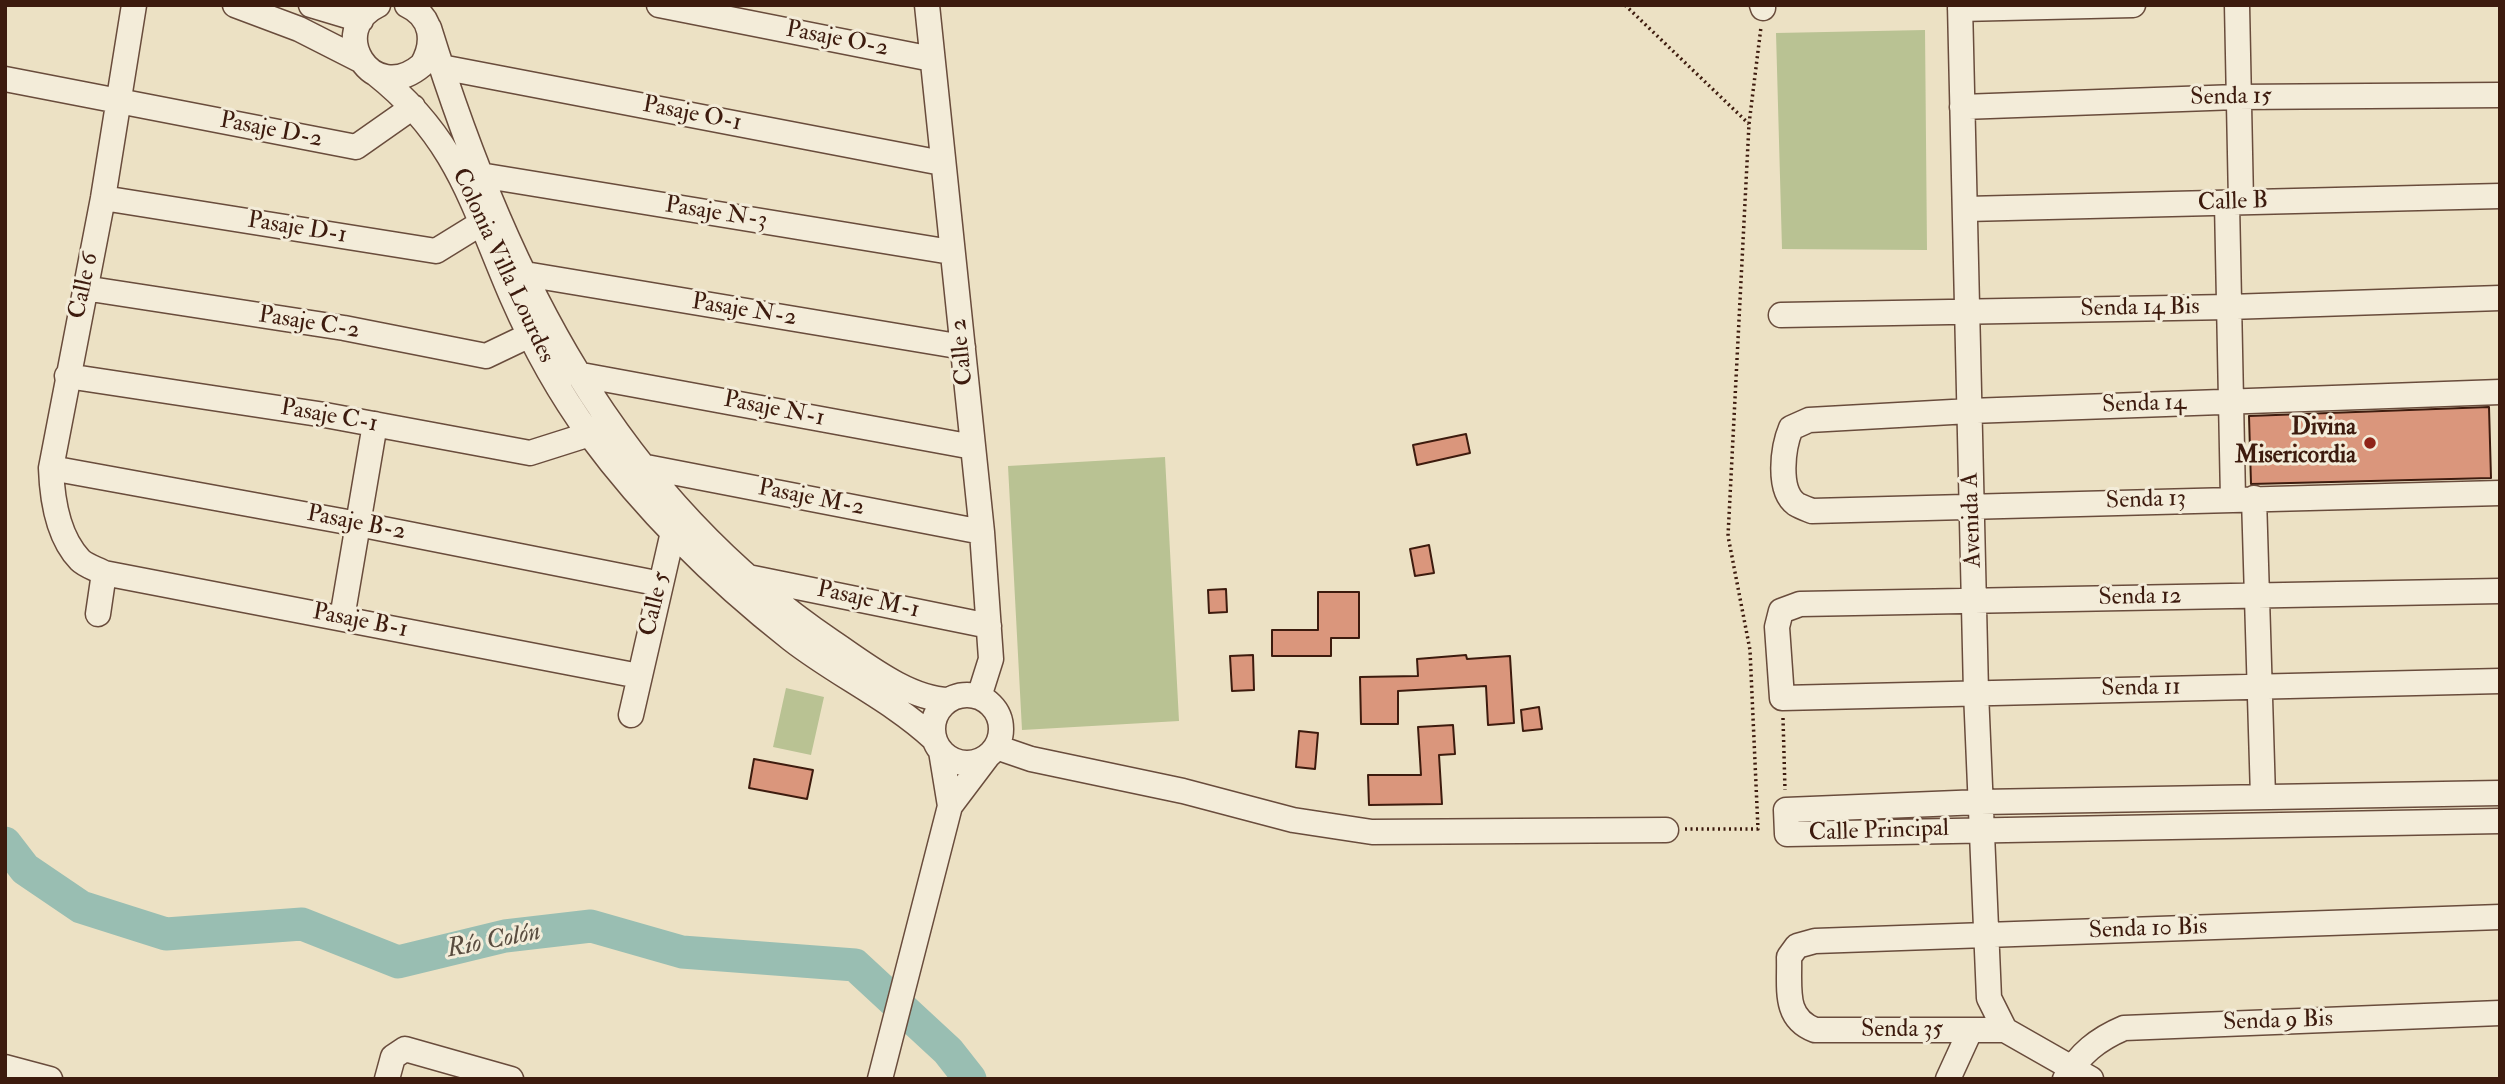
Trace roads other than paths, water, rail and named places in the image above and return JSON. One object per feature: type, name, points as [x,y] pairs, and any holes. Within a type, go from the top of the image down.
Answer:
[{"type":"street","name":"Calle 6","points":[[82,562],[69,545],[59,520],[52,494],[51,468],[66,376],[103,198],[134,5]]},
{"type":"street","points":[[234,5],[299,29],[368,67],[399,78],[412,74],[429,54],[418,13]]},
{"type":"street","points":[[311,5],[372,9],[355,40],[368,67]]},
{"type":"street","name":"Pasaje O-2","points":[[659,5],[932,59]]},
{"type":"street","name":"Calle 2","points":[[927,5],[982,532],[991,659],[979,697]]},
{"type":"street","points":[[1960,7],[2133,5]]},
{"type":"street","points":[[2237,5],[2230,401],[2258,596],[2263,797]]},
{"type":"street","name":"Avenida A","points":[[1960,7],[1976,692],[1985,937],[1989,998],[2005,1030]]},
{"type":"street","name":"Colonia Villa Lourdes","points":[[418,13],[481,175],[544,318],[576,374],[641,466],[717,549],[802,621],[852,655],[932,700],[949,700]]},
{"type":"street","name":"Colonia Villa Lourdes","points":[[368,67],[413,107],[453,160],[483,222],[530,335],[590,434],[704,565],[792,639],[912,718],[938,745]]},
{"type":"street","name":"Pasaje O-1","points":[[441,67],[942,163]]},
{"type":"street","name":"Pasaje D-2","points":[[5,79],[356,147],[413,107]]},
{"type":"street","name":"Senda 15","points":[[1962,107],[2237,97],[2500,95]]},
{"type":"street","name":"Pasaje N-3","points":[[481,175],[951,252]]},
{"type":"street","name":"Calle B","points":[[1966,209],[2500,196]]},
{"type":"street","name":"Pasaje D-1","points":[[103,198],[436,251],[483,222]]},
{"type":"street","name":"Pasaje N-2","points":[[525,274],[963,347]]},
{"type":"street","name":"Pasaje C-2","points":[[84,288],[345,328],[486,356],[530,335]]},
{"type":"street","name":"Senda 14 Bis","points":[[1781,315],[2230,307],[2500,298]]},
{"type":"street","name":"Pasaje N-1","points":[[576,374],[973,447]]},
{"type":"street","name":"Pasaje C-1","points":[[66,376],[375,424],[530,453],[590,434]]},
{"type":"street","name":"Senda 14","points":[[1794,503],[1785,488],[1785,444],[1791,428],[1809,420],[1970,411],[2500,392]]},
{"type":"street","points":[[342,618],[375,424]]},
{"type":"street","name":"Pasaje M-2","points":[[641,466],[982,532]]},
{"type":"street","name":"Pasaje B-2","points":[[51,468],[358,524],[661,584]]},
{"type":"street","name":"Senda 13","points":[[1794,503],[1812,511],[2500,493]]},
{"type":"street","name":"Calle 5","points":[[631,715],[673,532]]},
{"type":"street","name":"Pasaje B-1","points":[[82,562],[104,573],[639,676]]},
{"type":"street","points":[[98,614],[104,573]]},
{"type":"street","name":"Pasaje M-1","points":[[747,576],[989,626]]},
{"type":"street","name":"Senda 12","points":[[1782,698],[1777,627],[1781,611],[1800,604],[2500,591]]},
{"type":"street","name":"Senda 11","points":[[1782,698],[2500,681]]},
{"type":"street","points":[[880,1079],[950,806],[992,752],[1001,736],[998,713],[979,697],[958,696],[949,700],[935,717],[950,806]]},
{"type":"street","points":[[938,745],[951,759],[963,763],[992,752],[1184,791],[1293,820],[1372,832],[1666,830]]},
{"type":"street","name":"Calle Principal","points":[[2500,793],[1980,802],[1786,810],[1787,834],[2500,821]]},
{"type":"street","name":"Senda 10 Bis","points":[[1800,1024],[1792,1013],[1789,957],[1797,946],[1815,941],[2500,917]]},
{"type":"street","name":"Senda 9 Bis","points":[[2076,1075],[2087,1050],[2124,1028],[2500,1013]]},
{"type":"street","name":"Senda 35","points":[[1800,1024],[1815,1030],[2005,1030]]},
{"type":"street","points":[[2005,1030],[2076,1075]]},
{"type":"street","points":[[1948,1079],[1970,1031]]},
{"type":"street","points":[[387,1079],[393,1057],[398,1051],[405,1049],[511,1079]]},
{"type":"street","points":[[5,1067],[50,1079]]},
{"type":"waterway","name":"Río Colón","points":[[5,843],[25,869],[81,907],[166,934],[302,924],[398,962],[505,936],[591,926],[682,952],[855,965],[948,1051],[970,1079]]},
{"type":"place","name":"Divina Misericordia","points":[[2370,443]]}]
